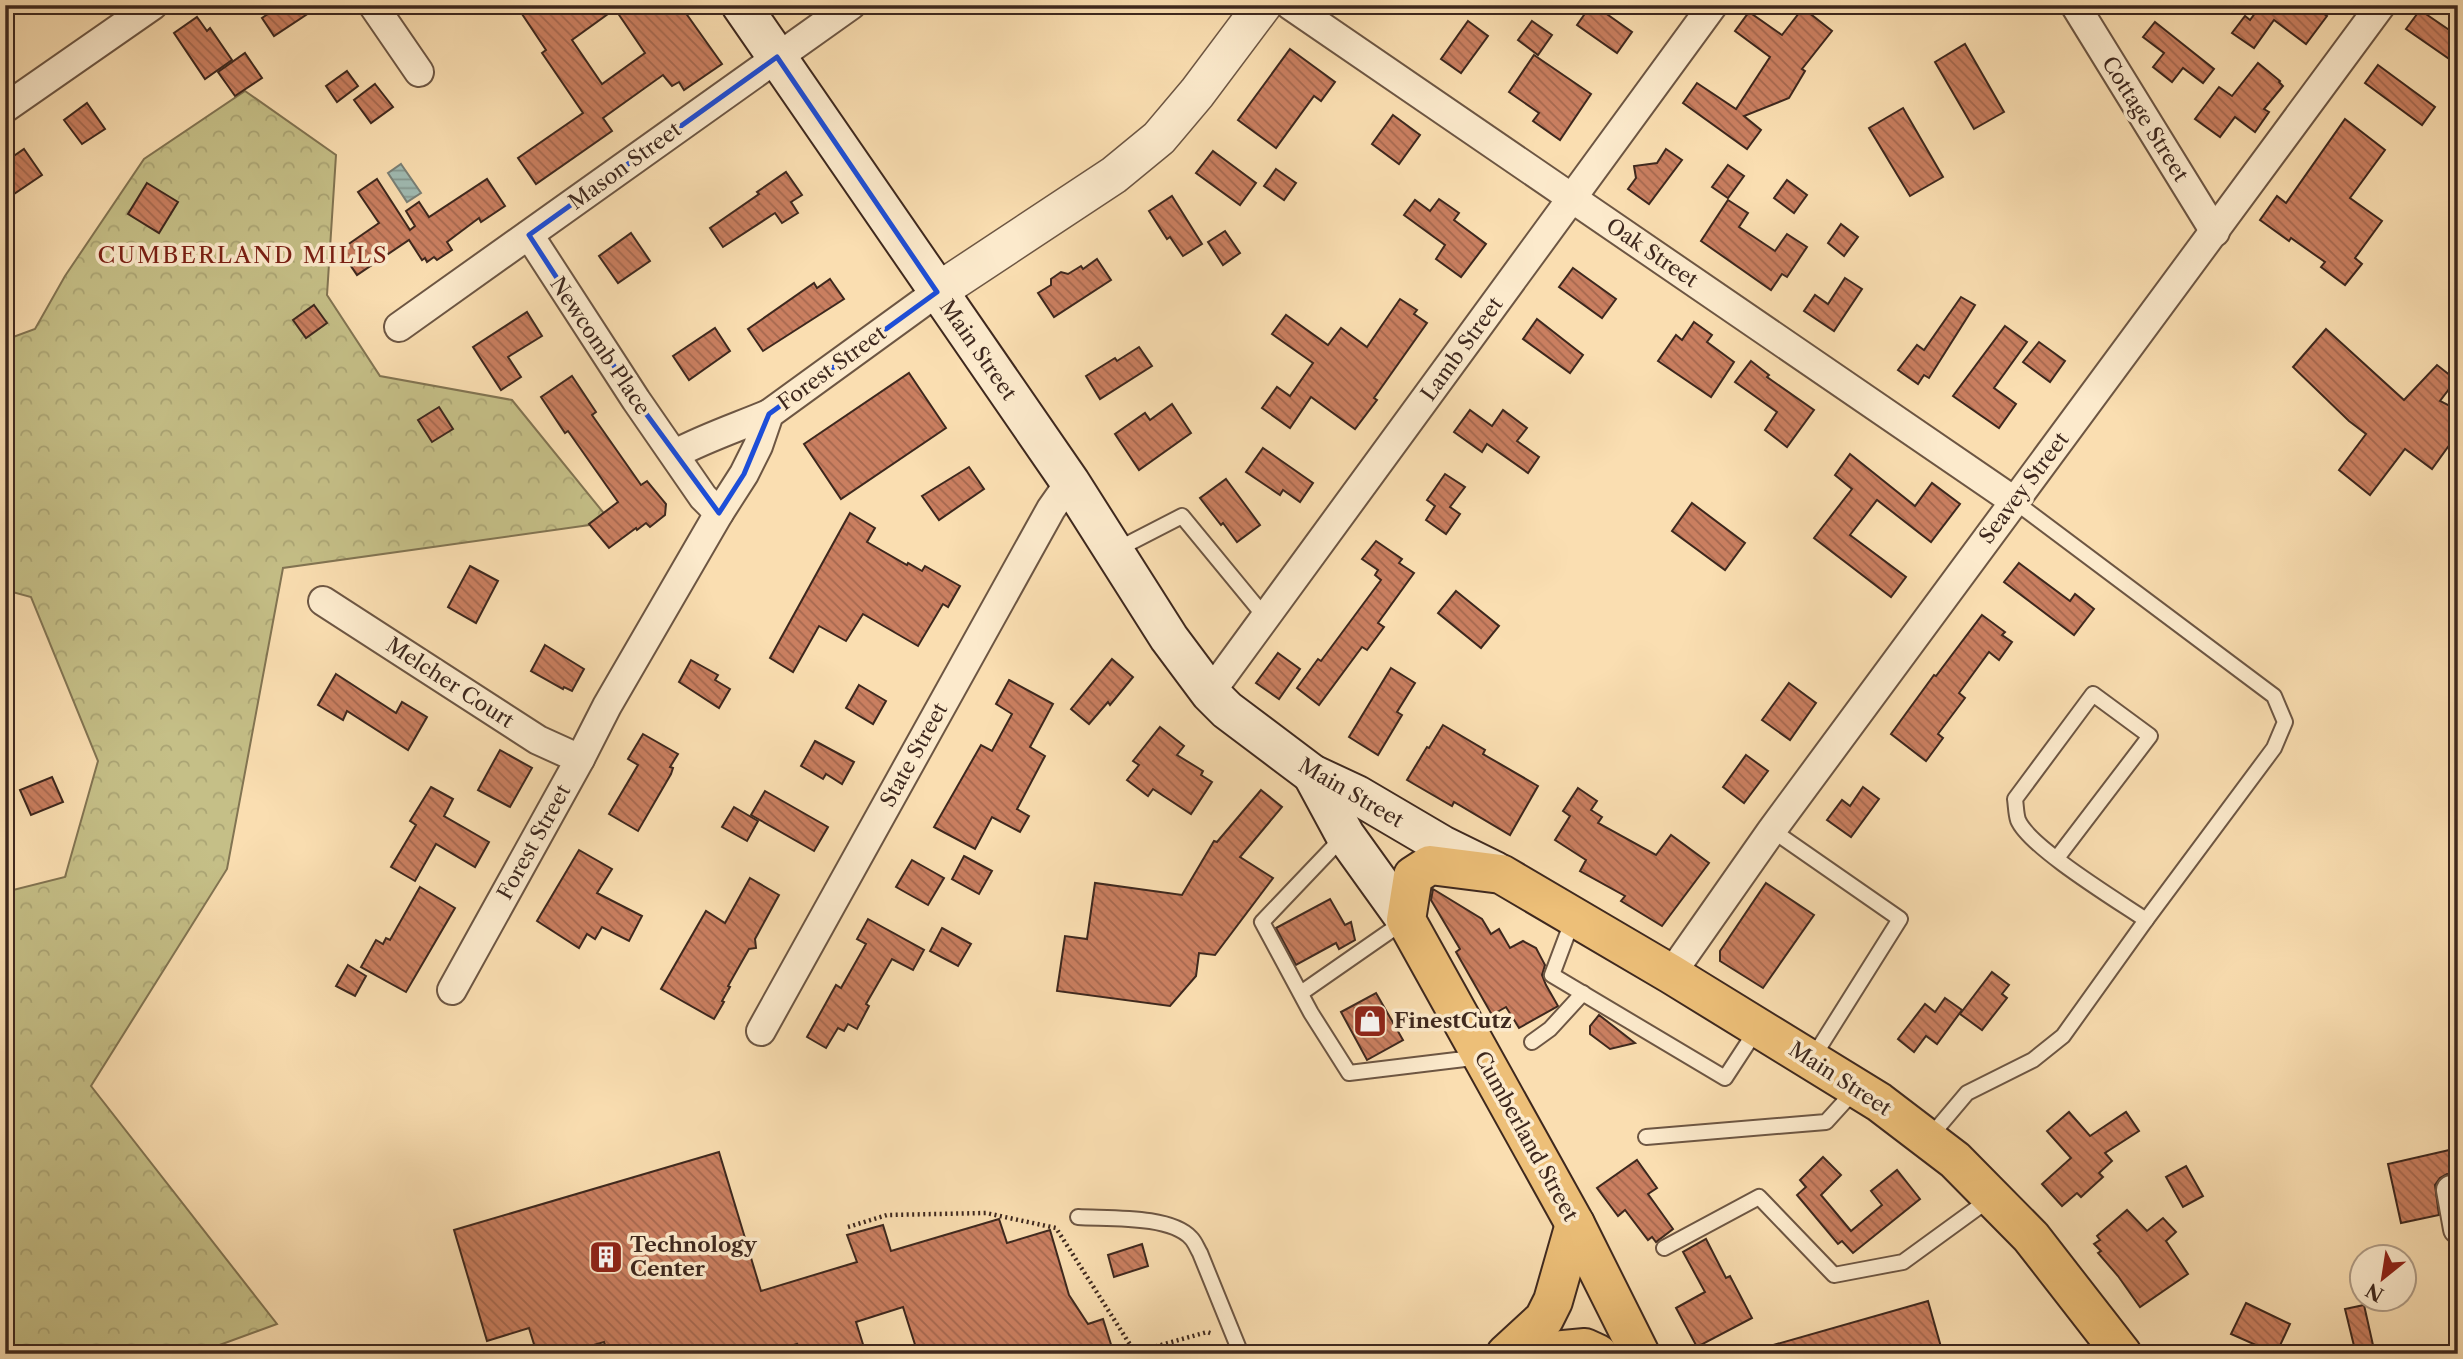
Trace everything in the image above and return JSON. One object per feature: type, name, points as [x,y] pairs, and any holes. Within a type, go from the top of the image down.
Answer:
[{"type":"main road","name":"Main Street","points":[[741,5],[1070,482],[1169,638],[1210,693],[1227,710],[1312,774],[1357,795],[1442,845],[1501,874],[1880,1102],[1955,1160],[2031,1237],[2122,1354]]},
{"type":"main road","name":"Cumberland Street","points":[[1312,774],[1345,835],[1406,920],[1575,1224],[1640,1354]]},
{"type":"main road","points":[[1406,920],[1413,876],[1430,865],[1501,874]]},
{"type":"main road","points":[[1506,1354],[1544,1320],[1553,1301],[1575,1224]]},
{"type":"main road","points":[[1519,1354],[1585,1348],[1598,1354]]},
{"type":"street","points":[[5,108],[153,5]]},
{"type":"street","points":[[373,5],[419,72]]},
{"type":"street","name":"Mason Street","points":[[399,327],[851,5]]},
{"type":"street","name":"Forest Street","points":[[452,990],[613,694],[744,474],[758,446],[769,414],[937,292],[1114,175],[1158,138],[1197,93],[1263,5]]},
{"type":"street","name":"Oak Street","points":[[1290,5],[2014,501]]},
{"type":"street","name":"Lamb Street","points":[[1210,693],[1713,5]]},
{"type":"street","name":"Cottage Street","points":[[2075,5],[2215,232]]},
{"type":"street","name":"Seavey Street","points":[[1671,974],[1772,830],[2381,5]]},
{"type":"street","name":"Newcomb Place","points":[[529,235],[628,388],[703,496],[719,513]]},
{"type":"street","points":[[675,454],[706,438],[769,414]]},
{"type":"street","name":"State Street","points":[[761,1031],[1044,521],[1070,482]]},
{"type":"street","name":"Melcher Court","points":[[323,601],[538,740],[580,759]]},
{"type":"street","points":[[2452,1190],[2458,1229]]},
{"type":"lane","points":[[1928,1139],[1968,1093],[2033,1060],[2063,1037],[2274,748],[2285,722],[2274,696],[2014,501]]},
{"type":"lane","points":[[1114,551],[1182,516],[1266,618]]},
{"type":"lane","points":[[2057,858],[2150,736],[2093,694],[2015,799],[2018,820],[2032,840],[2057,858],[2146,920]]},
{"type":"lane","points":[[1772,830],[1900,919],[1811,1060]]},
{"type":"lane","points":[[1345,835],[1262,922],[1349,1073],[1482,1057]]},
{"type":"lane","points":[[1573,918],[1552,975],[1725,1078],[1758,1027]]},
{"type":"lane","points":[[1301,993],[1406,920]]},
{"type":"lane","points":[[1532,1042],[1550,1029],[1583,993]]},
{"type":"lane","points":[[1646,1137],[1826,1122],[1857,1088]]},
{"type":"lane","points":[[1664,1248],[1759,1197],[1834,1275],[1902,1262],[1992,1198]]},
{"type":"lane","points":[[1078,1217],[1159,1223],[1176,1227],[1191,1238],[1200,1252],[1239,1348]]},
{"type":"path","points":[[848,1227],[887,1215],[986,1213],[1056,1228],[1136,1353]]},
{"type":"path","points":[[1129,1354],[1207,1332],[1239,1348]]},
{"type":"highlighted area","points":[[777,57],[937,292],[769,414],[744,474],[719,513],[636,400],[529,235]]},
{"type":"green space","points":[[245,91],[336,155],[327,295],[380,376],[512,400],[611,522],[283,568],[227,869],[91,1086],[277,1324],[195,1354],[5,1354],[5,892],[65,877],[98,761],[31,597],[5,590],[5,340],[35,329],[65,276],[144,159]]},
{"type":"water","points":[[401,164],[421,193],[407,202],[388,173]]},
{"type":"building","points":[[281,5],[321,5],[274,36],[262,18]]},
{"type":"building","points":[[535,5],[680,5],[722,64],[684,90],[679,82],[672,86],[663,75],[603,118],[612,131],[536,184],[518,158],[583,113],[542,53],[546,50],[522,14]],"holes":[[[615,9],[645,53],[602,84],[572,40]]]},
{"type":"building","points":[[1591,5],[1632,32],[1617,53],[1577,25]]},
{"type":"building","points":[[2253,5],[2312,5],[2327,16],[2306,44],[2274,20],[2254,48],[2232,33],[2245,16],[2250,20],[2258,9]]},
{"type":"building","points":[[1803,8],[1832,31],[1802,69],[1805,71],[1789,98],[1744,116],[1761,130],[1747,149],[1683,103],[1697,83],[1736,109],[1770,57],[1735,31],[1749,12],[1782,35]]},
{"type":"building","points":[[2420,10],[2458,36],[2458,65],[2406,29]]},
{"type":"building","points":[[197,17],[207,31],[210,28],[232,60],[205,79],[174,33]]},
{"type":"building","points":[[1468,21],[1488,36],[1461,73],[1441,59]]},
{"type":"building","points":[[1532,21],[1552,35],[1538,55],[1518,40]]},
{"type":"building","points":[[2155,22],[2214,69],[2203,83],[2183,68],[2172,82],[2153,67],[2164,53],[2143,37]]},
{"type":"building","points":[[1965,44],[2004,112],[1974,129],[1935,62]]},
{"type":"building","points":[[1290,49],[1335,82],[1321,101],[1314,96],[1276,148],[1238,120]]},
{"type":"building","points":[[245,53],[262,78],[235,96],[218,72]]},
{"type":"building","points":[[1534,55],[1591,94],[1560,140],[1533,121],[1539,113],[1509,92]]},
{"type":"building","points":[[2258,63],[2283,86],[2264,109],[2269,112],[2255,132],[2235,117],[2220,137],[2195,119],[2219,87],[2232,96]]},
{"type":"building","points":[[2378,65],[2435,107],[2422,125],[2365,83]]},
{"type":"building","points":[[347,71],[358,86],[337,102],[326,86]]},
{"type":"building","points":[[375,84],[393,107],[371,123],[354,100]]},
{"type":"building","points":[[87,103],[105,129],[82,144],[64,120]]},
{"type":"building","points":[[1903,108],[1943,177],[1910,196],[1869,128]]},
{"type":"building","points":[[1393,115],[1420,135],[1399,164],[1372,144]]},
{"type":"building","points":[[2345,119],[2385,150],[2350,198],[2382,221],[2355,258],[2362,264],[2345,285],[2321,267],[2325,262],[2260,220],[2277,196],[2286,203]]},
{"type":"building","points":[[24,149],[42,175],[5,200],[5,162]]},
{"type":"building","points":[[1666,149],[1682,160],[1649,204],[1628,189],[1636,178],[1634,166],[1657,163]]},
{"type":"building","points":[[1213,151],[1256,183],[1240,205],[1196,173]]},
{"type":"building","points":[[1728,165],[1744,176],[1728,198],[1712,187]]},
{"type":"building","points":[[1276,169],[1296,183],[1284,200],[1264,186]]},
{"type":"building","points":[[786,172],[802,195],[791,202],[798,213],[782,223],[775,213],[723,247],[710,228]]},
{"type":"building","points":[[377,179],[410,230],[415,226],[406,211],[419,202],[429,217],[487,179],[505,206],[481,222],[479,218],[447,242],[452,250],[437,260],[434,257],[427,262],[425,258],[422,260],[409,240],[357,275],[340,250],[379,223],[358,192]]},
{"type":"building","points":[[1787,180],[1807,195],[1794,213],[1774,198]]},
{"type":"building","points":[[147,183],[178,202],[159,233],[128,214]]},
{"type":"building","points":[[1172,196],[1202,244],[1183,256],[1170,237],[1167,239],[1149,211]]},
{"type":"building","points":[[1439,199],[1459,213],[1454,220],[1486,244],[1461,277],[1436,259],[1445,245],[1404,215],[1415,200],[1430,211]]},
{"type":"building","points":[[1728,200],[1748,213],[1739,227],[1775,251],[1787,234],[1807,247],[1787,277],[1782,274],[1771,290],[1701,241]]},
{"type":"building","points":[[1841,224],[1858,237],[1844,256],[1828,243]]},
{"type":"building","points":[[1225,231],[1240,253],[1223,265],[1208,242]]},
{"type":"building","points":[[631,233],[650,261],[618,283],[599,256]]},
{"type":"building","points":[[1097,259],[1111,280],[1054,317],[1038,293],[1051,285],[1051,279],[1061,272],[1068,274],[1081,266],[1083,269]]},
{"type":"building","points":[[1573,268],[1616,299],[1602,318],[1559,287]]},
{"type":"building","points":[[1845,278],[1862,289],[1834,331],[1804,311],[1815,295],[1828,304]]},
{"type":"building","points":[[830,279],[844,299],[763,351],[748,329],[814,283],[817,288]]},
{"type":"building","points":[[1961,297],[1975,305],[1929,378],[1924,375],[1918,384],[1898,370],[1917,345],[1924,350]]},
{"type":"building","points":[[1400,299],[1417,310],[1414,314],[1427,323],[1355,429],[1311,397],[1290,428],[1262,408],[1277,387],[1290,396],[1313,363],[1272,334],[1286,315],[1328,345],[1341,328],[1367,347]]},
{"type":"building","points":[[314,305],[327,323],[306,338],[293,320]]},
{"type":"building","points":[[527,312],[542,336],[508,357],[521,377],[501,390],[473,347]]},
{"type":"building","points":[[1537,319],[1583,355],[1570,373],[1523,339]]},
{"type":"building","points":[[1694,322],[1712,335],[1707,342],[1734,362],[1711,397],[1658,361],[1676,335],[1682,340]]},
{"type":"building","points":[[2005,326],[2027,342],[1994,388],[2016,404],[1999,428],[1953,396]]},
{"type":"building","points":[[715,328],[730,351],[689,380],[673,356]]},
{"type":"building","points":[[2326,329],[2404,400],[2437,365],[2456,380],[2440,401],[2458,410],[2458,433],[2432,469],[2405,449],[2370,495],[2339,470],[2366,434],[2293,367]]},
{"type":"building","points":[[2039,342],[2065,361],[2050,382],[2023,362]]},
{"type":"building","points":[[1139,347],[1152,366],[1100,399],[1086,376]]},
{"type":"building","points":[[1751,361],[1769,375],[1767,377],[1814,410],[1787,447],[1765,430],[1777,412],[1735,382]]},
{"type":"building","points":[[909,373],[946,428],[841,499],[804,444]]},
{"type":"building","points":[[572,376],[596,412],[592,415],[641,485],[647,481],[666,504],[665,515],[650,527],[646,523],[637,530],[636,528],[609,548],[589,524],[618,502],[541,397]]},
{"type":"building","points":[[1172,404],[1191,433],[1139,470],[1115,434],[1145,413],[1150,420]]},
{"type":"building","points":[[439,407],[453,429],[432,442],[418,420]]},
{"type":"building","points":[[1470,410],[1492,426],[1503,410],[1527,428],[1517,441],[1539,457],[1528,473],[1487,444],[1482,452],[1454,432]]},
{"type":"building","points":[[1263,448],[1313,483],[1300,502],[1283,490],[1280,495],[1246,472]]},
{"type":"building","points":[[1850,454],[1915,506],[1932,483],[1960,504],[1931,542],[1877,500],[1850,535],[1906,577],[1891,597],[1814,538],[1852,489],[1835,475]]},
{"type":"building","points":[[969,467],[984,489],[939,520],[922,496]]},
{"type":"building","points":[[1445,474],[1465,487],[1450,507],[1460,514],[1446,534],[1426,520],[1435,506],[1427,500]]},
{"type":"building","points":[[1226,479],[1260,525],[1237,542],[1200,498]]},
{"type":"building","points":[[1692,503],[1745,543],[1725,570],[1672,531]]},
{"type":"building","points":[[850,513],[875,528],[867,542],[907,565],[908,563],[922,571],[925,566],[960,586],[948,607],[943,604],[918,646],[863,614],[846,641],[819,626],[793,672],[770,658]]},
{"type":"building","points":[[1376,541],[1402,559],[1399,563],[1414,573],[1378,623],[1384,627],[1367,650],[1362,647],[1319,705],[1297,688],[1318,659],[1321,661],[1381,580],[1375,575],[1378,570],[1362,559]]},
{"type":"building","points":[[2019,563],[2070,601],[2075,594],[2094,609],[2074,635],[2004,582]]},
{"type":"building","points":[[470,566],[498,581],[476,623],[448,607]]},
{"type":"building","points":[[1456,591],[1499,626],[1481,648],[1438,613]]},
{"type":"building","points":[[1982,615],[2005,632],[2002,635],[2012,642],[1999,660],[1989,652],[1959,693],[1965,698],[1938,734],[1943,738],[1926,761],[1891,734]]},
{"type":"building","points":[[545,645],[584,669],[572,691],[564,687],[563,689],[531,671]]},
{"type":"building","points":[[1278,653],[1300,669],[1279,699],[1256,683]]},
{"type":"building","points":[[1112,659],[1133,677],[1110,705],[1108,702],[1089,724],[1071,709]]},
{"type":"building","points":[[691,660],[718,675],[715,680],[730,689],[719,708],[679,682]]},
{"type":"building","points":[[1391,668],[1415,683],[1397,712],[1402,715],[1378,755],[1349,737]]},
{"type":"building","points":[[336,674],[396,713],[402,702],[427,717],[408,750],[347,711],[343,720],[318,705]]},
{"type":"building","points":[[1009,680],[1053,704],[1030,747],[1045,756],[1017,809],[1029,816],[1020,832],[992,817],[975,849],[934,827],[981,745],[992,751],[1012,714],[996,704]]},
{"type":"building","points":[[1789,683],[1816,703],[1790,740],[1762,720]]},
{"type":"building","points":[[859,685],[886,701],[873,724],[846,708]]},
{"type":"building","points":[[1443,725],[1485,750],[1483,754],[1538,786],[1510,835],[1454,802],[1452,806],[1407,780]]},
{"type":"building","points":[[1160,727],[1184,746],[1177,755],[1203,771],[1201,775],[1212,782],[1191,814],[1153,789],[1148,796],[1127,780],[1139,765],[1133,761]]},
{"type":"building","points":[[643,734],[678,754],[670,767],[673,768],[671,774],[638,831],[609,814],[638,765],[628,759]]},
{"type":"building","points":[[815,741],[854,762],[842,784],[826,774],[823,779],[801,766]]},
{"type":"building","points":[[500,750],[532,768],[510,807],[478,790]]},
{"type":"building","points":[[1746,755],[1768,771],[1744,803],[1723,787]]},
{"type":"building","points":[[52,777],[63,802],[31,815],[20,790]]},
{"type":"building","points":[[431,787],[453,799],[444,816],[489,842],[475,867],[436,844],[415,881],[391,867],[416,825],[410,821]]},
{"type":"building","points":[[1863,787],[1879,799],[1851,837],[1827,820],[1842,800],[1850,806]]},
{"type":"building","points":[[1578,788],[1597,801],[1591,810],[1602,817],[1598,823],[1656,855],[1671,835],[1709,863],[1662,926],[1621,901],[1625,896],[1580,871],[1586,860],[1555,840],[1570,816],[1563,811]]},
{"type":"building","points":[[1261,790],[1282,807],[1240,857],[1273,878],[1215,955],[1199,953],[1196,976],[1170,1006],[1057,991],[1065,936],[1087,939],[1095,883],[1182,895],[1214,841],[1217,842]]},
{"type":"building","points":[[765,791],[828,827],[814,851],[751,815]]},
{"type":"building","points":[[734,807],[758,821],[747,841],[722,827]]},
{"type":"building","points":[[579,850],[612,869],[597,893],[642,916],[629,941],[602,927],[595,939],[587,934],[579,948],[537,921]]},
{"type":"building","points":[[964,856],[992,871],[979,894],[952,879]]},
{"type":"building","points":[[912,860],[944,878],[928,905],[896,887]]},
{"type":"building","points":[[750,878],[779,895],[755,939],[756,948],[749,949],[728,986],[730,987],[722,1001],[724,1002],[714,1019],[661,989],[706,911],[725,923]]},
{"type":"building","points":[[1766,883],[1814,915],[1763,988],[1720,961],[1720,951]]},
{"type":"building","points":[[420,887],[455,908],[406,992],[361,967],[376,940],[383,944],[386,938],[390,940]]},
{"type":"building","points":[[1433,889],[1482,919],[1491,934],[1499,929],[1510,948],[1523,941],[1536,948],[1545,965],[1542,975],[1558,1006],[1519,1028],[1506,1007],[1492,1015],[1456,952],[1460,949],[1431,900]]},
{"type":"building","points":[[1330,899],[1345,925],[1351,922],[1355,940],[1339,949],[1336,943],[1296,965],[1276,928]]},
{"type":"building","points":[[868,919],[924,950],[913,970],[892,959],[866,1004],[869,1006],[857,1029],[848,1024],[844,1031],[838,1028],[826,1048],[807,1037],[836,985],[841,988],[866,944],[857,939]]},
{"type":"building","points":[[942,928],[971,944],[958,966],[930,951]]},
{"type":"building","points":[[348,965],[366,976],[355,996],[336,986]]},
{"type":"building","points":[[1992,972],[2009,985],[2002,994],[2007,998],[1982,1030],[1960,1014]]},
{"type":"building","points":[[1376,993],[1403,1040],[1367,1060],[1341,1012]]},
{"type":"building","points":[[1945,998],[1962,1010],[1937,1044],[1926,1036],[1914,1052],[1898,1039],[1925,1004],[1935,1012]]},
{"type":"building","points":[[1599,1015],[1635,1043],[1610,1049],[1590,1034],[1590,1026]]},
{"type":"building","points":[[2069,1112],[2090,1136],[2126,1112],[2139,1131],[2105,1153],[2112,1161],[2099,1173],[2103,1177],[2081,1197],[2077,1193],[2062,1206],[2042,1184],[2071,1158],[2047,1131]]},
{"type":"building","points":[[2458,1148],[2458,1175],[2447,1174],[2435,1185],[2439,1215],[2401,1223],[2388,1164]]},
{"type":"building","name":"Technology Center","points":[[719,1152],[761,1291],[857,1262],[847,1235],[883,1225],[891,1251],[999,1219],[1007,1243],[1050,1230],[1069,1295],[1088,1324],[1103,1319],[1114,1354],[918,1354],[903,1307],[856,1322],[866,1354],[800,1354],[797,1344],[763,1354],[608,1354],[604,1342],[563,1354],[537,1354],[529,1328],[487,1341],[454,1230]]},
{"type":"building","points":[[1823,1157],[1841,1175],[1821,1195],[1851,1231],[1882,1205],[1871,1191],[1897,1170],[1920,1199],[1853,1253],[1842,1241],[1838,1244],[1797,1195],[1806,1187],[1800,1180]]},
{"type":"building","points":[[1637,1160],[1657,1188],[1648,1194],[1673,1229],[1656,1242],[1652,1237],[1648,1240],[1625,1210],[1618,1216],[1597,1188]]},
{"type":"building","points":[[2186,1166],[2203,1196],[2183,1207],[2166,1177]]},
{"type":"building","points":[[2127,1210],[2147,1231],[2163,1218],[2176,1232],[2166,1241],[2188,1274],[2140,1307],[2094,1244],[2100,1240],[2097,1236]]},
{"type":"building","points":[[1706,1239],[1726,1278],[1730,1276],[1752,1318],[1697,1347],[1676,1308],[1705,1292],[1683,1252]]},
{"type":"building","points":[[1142,1244],[1148,1266],[1114,1277],[1108,1255]]},
{"type":"building","points":[[1928,1301],[1943,1354],[1764,1354],[1763,1348]]},
{"type":"building","points":[[2246,1303],[2290,1324],[2276,1354],[2231,1334]]},
{"type":"building","points":[[2348,1308],[2348,1314],[2366,1314],[2375,1354],[2356,1354],[2345,1309]]},
{"type":"place","name":"FinestCutz","points":[[1370,1021]]},
{"type":"place","name":"Technology Center","points":[[606,1257]]},
{"type":"district","name":"CUMBERLAND MILLS","points":[[243,255]]}]
